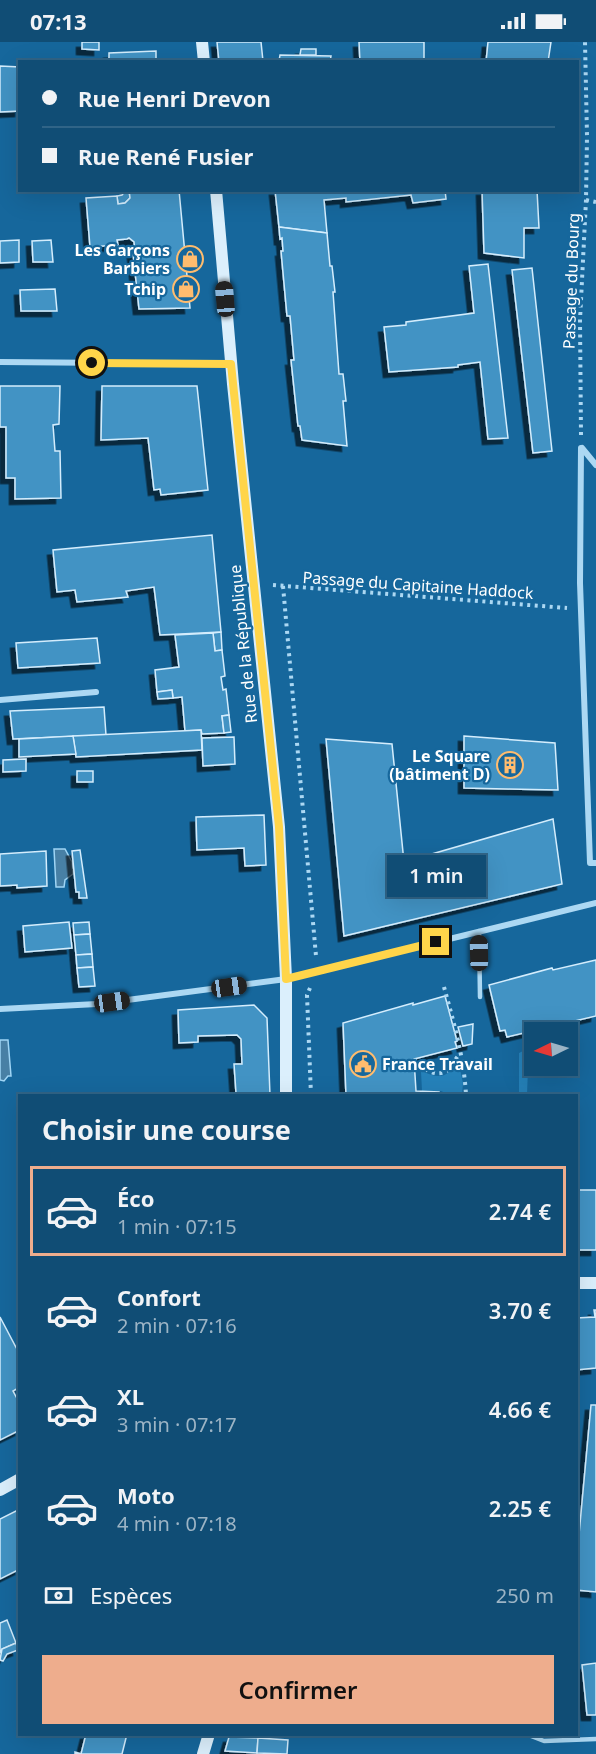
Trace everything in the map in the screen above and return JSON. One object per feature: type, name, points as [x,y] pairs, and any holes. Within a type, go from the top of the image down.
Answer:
[{"type":"main road","points":[[202,42],[204,60]]},
{"type":"main road","name":"Rue de la République","points":[[216,192],[231,364],[279,827],[286,979],[286,1094]]},
{"type":"main road","points":[[578,1283],[596,1282]]},
{"type":"main road","points":[[0,1490],[18,1480]]},
{"type":"main road","points":[[203,1754],[208,1736]]},
{"type":"street","points":[[0,362],[231,364]]},
{"type":"street","points":[[581,448],[596,465]]},
{"type":"street","points":[[581,448],[580,583],[590,862],[596,863]]},
{"type":"street","points":[[0,700],[96,692]]},
{"type":"street","points":[[0,1009],[97,1004],[286,979],[596,903]]},
{"type":"lane","points":[[479,932],[480,997]]},
{"type":"lane","points":[[531,1736],[544,1741],[596,1739]]},
{"type":"path","name":"Passage du Bourg","points":[[581,448],[580,320],[587,136],[585,42]]},
{"type":"path","points":[[586,200],[596,202]]},
{"type":"path","name":"Passage du Capitaine Haddock","points":[[254,584],[581,609]]},
{"type":"path","points":[[282,586],[318,970],[307,995],[311,1094]]},
{"type":"path","points":[[444,987],[456,1028],[466,1094]]},
{"type":"path","points":[[414,1059],[421,1067],[440,1073],[448,1070],[460,1054]]},
{"type":"shaded area","points":[[54,849],[65,849],[72,862],[73,874],[65,880],[64,887],[56,887]]},
{"type":"shaded area","points":[[0,1040],[8,1040],[11,1076],[4,1081],[0,1080]]},
{"type":"shaded area","points":[[524,1050],[524,1076],[528,1076],[527,1094],[519,1094],[519,1053]]},
{"type":"shaded area","points":[[458,1060],[463,1083],[462,1094],[422,1091],[421,1071],[443,1076]]},
{"type":"building","points":[[82,42],[99,42],[99,50],[82,49]]},
{"type":"building","points":[[217,42],[261,42],[263,60],[219,60]]},
{"type":"building","points":[[359,42],[424,42],[424,60],[360,60]]},
{"type":"building","points":[[488,42],[551,42],[548,60],[486,60]]},
{"type":"building","points":[[301,49],[316,49],[316,55],[300,55]]},
{"type":"building","points":[[156,51],[156,60],[109,60],[109,53]]},
{"type":"building","points":[[280,55],[331,56],[330,60],[279,60]]},
{"type":"building","points":[[0,66],[18,67],[18,111],[0,112]]},
{"type":"building","points":[[124,192],[129,192],[130,198],[125,203],[118,204],[117,196]]},
{"type":"building","points":[[129,192],[179,192],[190,308],[139,309],[133,253],[135,253],[134,242],[129,238],[117,240],[118,245],[90,247],[86,198],[117,196],[118,204],[125,203],[130,198]]},
{"type":"building","points":[[275,192],[445,192],[446,199],[413,203],[411,195],[346,202],[346,198],[324,200],[327,233],[279,227]]},
{"type":"building","points":[[482,192],[537,192],[539,228],[524,228],[524,258],[484,253]]},
{"type":"building","points":[[279,227],[327,233],[335,292],[333,292],[339,374],[343,374],[346,401],[343,401],[347,446],[302,440],[300,426],[298,426],[291,360],[294,360],[290,316],[287,316],[281,251],[283,251],[282,238],[280,239]]},
{"type":"building","points":[[19,240],[19,262],[0,263],[0,241]]},
{"type":"building","points":[[51,240],[53,262],[33,262],[32,241]]},
{"type":"building","points":[[488,264],[508,438],[488,439],[480,362],[458,365],[458,367],[389,372],[384,327],[474,313],[469,266]]},
{"type":"building","points":[[532,268],[552,451],[533,453],[512,270]]},
{"type":"building","points":[[55,289],[57,311],[21,311],[20,290]]},
{"type":"building","points":[[0,386],[60,386],[59,424],[53,425],[55,451],[60,451],[61,498],[15,499],[15,478],[6,478],[6,427],[0,427]]},
{"type":"building","points":[[102,386],[197,386],[208,490],[161,495],[160,489],[154,490],[148,438],[101,440]]},
{"type":"building","points":[[212,535],[221,632],[160,635],[154,587],[126,591],[128,597],[77,602],[75,590],[57,592],[53,550]]},
{"type":"building","points":[[221,632],[222,650],[215,651],[213,633]]},
{"type":"building","points":[[213,633],[215,651],[222,650],[225,676],[221,677],[223,690],[226,689],[229,715],[222,716],[224,733],[202,734],[201,730],[185,731],[182,697],[173,698],[172,690],[157,692],[155,670],[179,667],[175,635]]},
{"type":"building","points":[[97,638],[100,663],[18,668],[16,643]]},
{"type":"building","points":[[172,690],[173,698],[158,699],[157,692]]},
{"type":"building","points":[[104,707],[106,735],[13,739],[10,711]]},
{"type":"building","points":[[229,715],[231,732],[224,733],[222,716]]},
{"type":"building","points":[[201,730],[202,750],[76,757],[73,736]]},
{"type":"building","points":[[73,736],[76,754],[19,757],[19,739]]},
{"type":"building","name":"Le Square (bâtiment D)","points":[[464,736],[555,743],[558,790],[464,788]]},
{"type":"building","points":[[234,737],[235,764],[203,766],[202,738]]},
{"type":"building","points":[[326,739],[392,744],[404,862],[553,819],[562,884],[344,936]]},
{"type":"building","points":[[26,759],[26,771],[3,772],[3,760]]},
{"type":"building","points":[[77,771],[93,771],[93,782],[77,782]]},
{"type":"building","points":[[264,815],[266,865],[245,866],[244,848],[197,850],[196,817]]},
{"type":"building","points":[[80,850],[87,898],[79,898],[79,892],[76,892],[72,851]]},
{"type":"building","points":[[46,851],[47,886],[17,888],[17,885],[0,886],[0,854]]},
{"type":"building","points":[[69,922],[72,948],[25,952],[23,926]]},
{"type":"building","points":[[89,922],[90,934],[74,935],[73,923]]},
{"type":"building","points":[[90,934],[92,954],[76,955],[74,935]]},
{"type":"building","points":[[92,954],[93,967],[77,968],[76,955]]},
{"type":"building","points":[[596,960],[596,1016],[571,1022],[524,1022],[524,1033],[507,1037],[505,1030],[500,1031],[489,985],[552,968],[553,970]]},
{"type":"building","points":[[93,967],[95,986],[79,987],[77,968]]},
{"type":"building","points":[[445,996],[457,1048],[414,1059],[416,1091],[439,1092],[439,1094],[346,1094],[343,1023],[413,1003],[413,1005]]},
{"type":"building","points":[[254,1005],[267,1018],[270,1094],[232,1094],[236,1093],[234,1064],[242,1064],[241,1039],[237,1035],[198,1036],[198,1042],[179,1043],[178,1010]]},
{"type":"building","points":[[473,1024],[472,1044],[463,1046],[458,1027]]},
{"type":"building","points":[[578,1190],[596,1190],[596,1250],[578,1250]]},
{"type":"building","points":[[594,1310],[596,1310],[596,1368],[578,1370],[578,1318],[595,1317]]},
{"type":"building","points":[[0,1317],[18,1351],[18,1388],[13,1391],[18,1400],[18,1431],[0,1440]]},
{"type":"building","points":[[591,1405],[596,1405],[596,1592],[578,1590],[578,1545]]},
{"type":"building","points":[[18,1510],[18,1570],[0,1579],[0,1519]]},
{"type":"building","points":[[7,1620],[16,1643],[2,1649],[0,1653],[0,1623]]},
{"type":"building","points":[[16,1643],[18,1650],[7,1654],[3,1661],[0,1660],[2,1649]]},
{"type":"building","points":[[596,1663],[596,1715],[587,1715],[582,1665]]},
{"type":"building","points":[[86,1736],[126,1736],[122,1754],[81,1754]]},
{"type":"building","points":[[229,1737],[258,1738],[257,1753],[225,1751]]},
{"type":"building","points":[[258,1738],[288,1740],[287,1754],[257,1753]]},
{"type":"place","name":"Les Garçons Barbiers","points":[[190,259]]},
{"type":"place","name":"Tchip","points":[[186,289]]},
{"type":"place","name":"Le Square (bâtiment D)","points":[[510,765]]},
{"type":"place","name":"France Travail","points":[[363,1064]]},
{"type":"route","points":[[92,363],[231,364],[279,827],[286,979],[436,942]]}]
